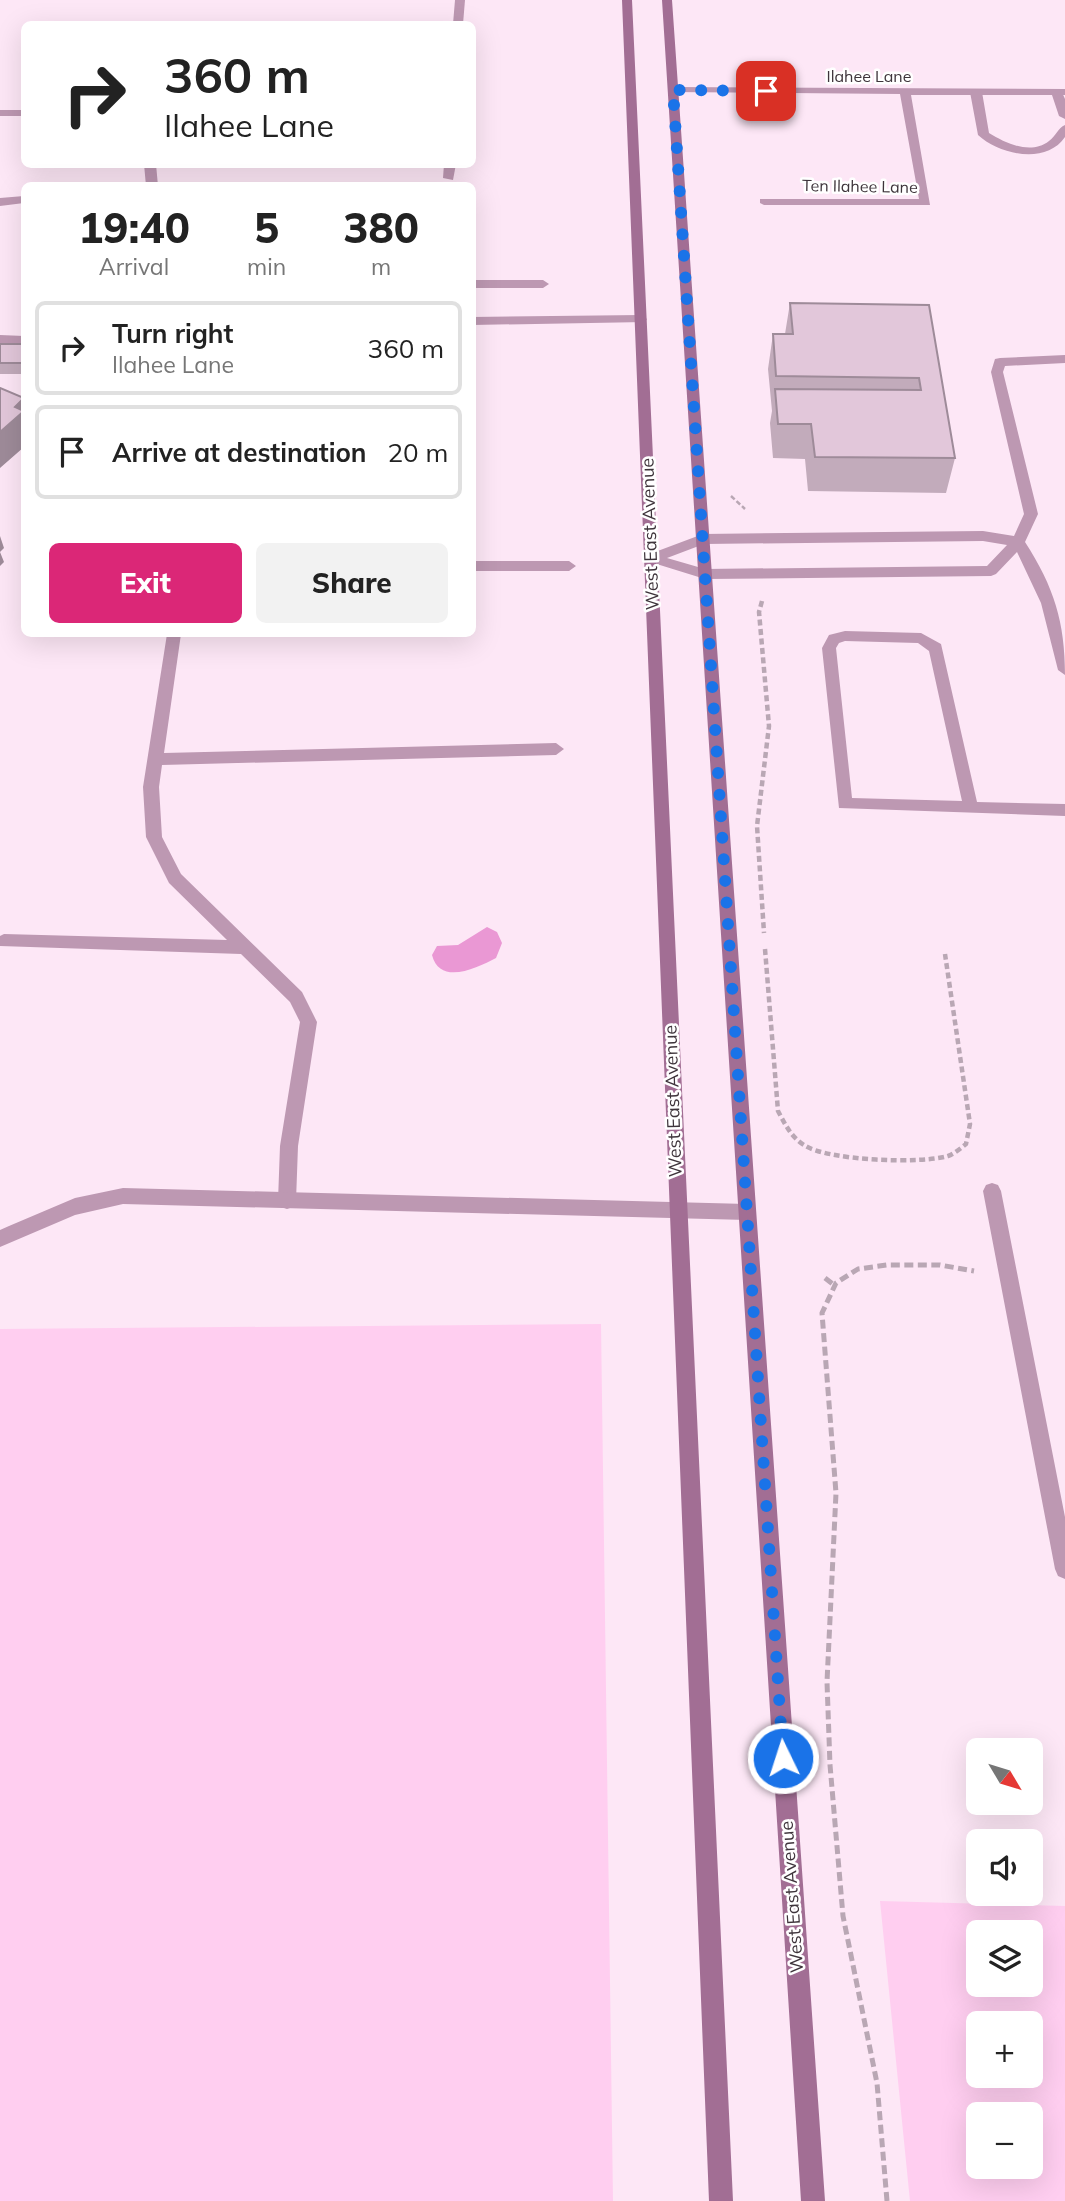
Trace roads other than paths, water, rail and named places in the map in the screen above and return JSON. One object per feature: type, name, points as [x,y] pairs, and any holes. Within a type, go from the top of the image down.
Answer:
[{"type":"main road","name":"West East Avenue","points":[[627,0],[721,2201]]},
{"type":"main road","name":"West East Avenue","points":[[667,0],[813,2201]]},
{"type":"street","points":[[458,21],[460,0]]},
{"type":"street","name":"Ilahee Lane","points":[[673,90],[1061,92]]},
{"type":"street","name":"Ten Ilahee Lane","points":[[764,201],[926,203],[905,92]]},
{"type":"street","points":[[976,92],[984,135],[1003,148],[1039,152],[1059,141],[1065,128]]},
{"type":"street","points":[[1061,92],[1065,116]]},
{"type":"street","points":[[0,113],[21,113]]},
{"type":"street","points":[[449,178],[450,168]]},
{"type":"street","points":[[0,202],[21,200]]},
{"type":"street","points":[[476,284],[543,284]]},
{"type":"street","points":[[476,321],[641,319]]},
{"type":"street","points":[[0,339],[21,340]]},
{"type":"street","points":[[652,558],[705,574],[991,571],[1018,542],[1031,514],[998,372],[1000,362],[1065,359]]},
{"type":"street","points":[[652,558],[703,538],[982,536],[1018,542],[1034,566],[1054,616],[1065,670]]},
{"type":"street","points":[[476,566],[569,566]]},
{"type":"street","points":[[971,808],[936,648],[921,638],[845,636],[834,639],[829,648],[845,804],[971,808],[1065,810]]},
{"type":"street","points":[[174,637],[151,787],[154,837],[175,878],[296,997],[309,1022],[289,1146],[287,1200]]},
{"type":"street","points":[[155,759],[556,749]]},
{"type":"street","points":[[4,941],[245,947]]},
{"type":"street","points":[[992,1191],[1065,1569]]},
{"type":"street","points":[[0,1239],[63,1209],[94,1199],[122,1196],[747,1212]]}]
